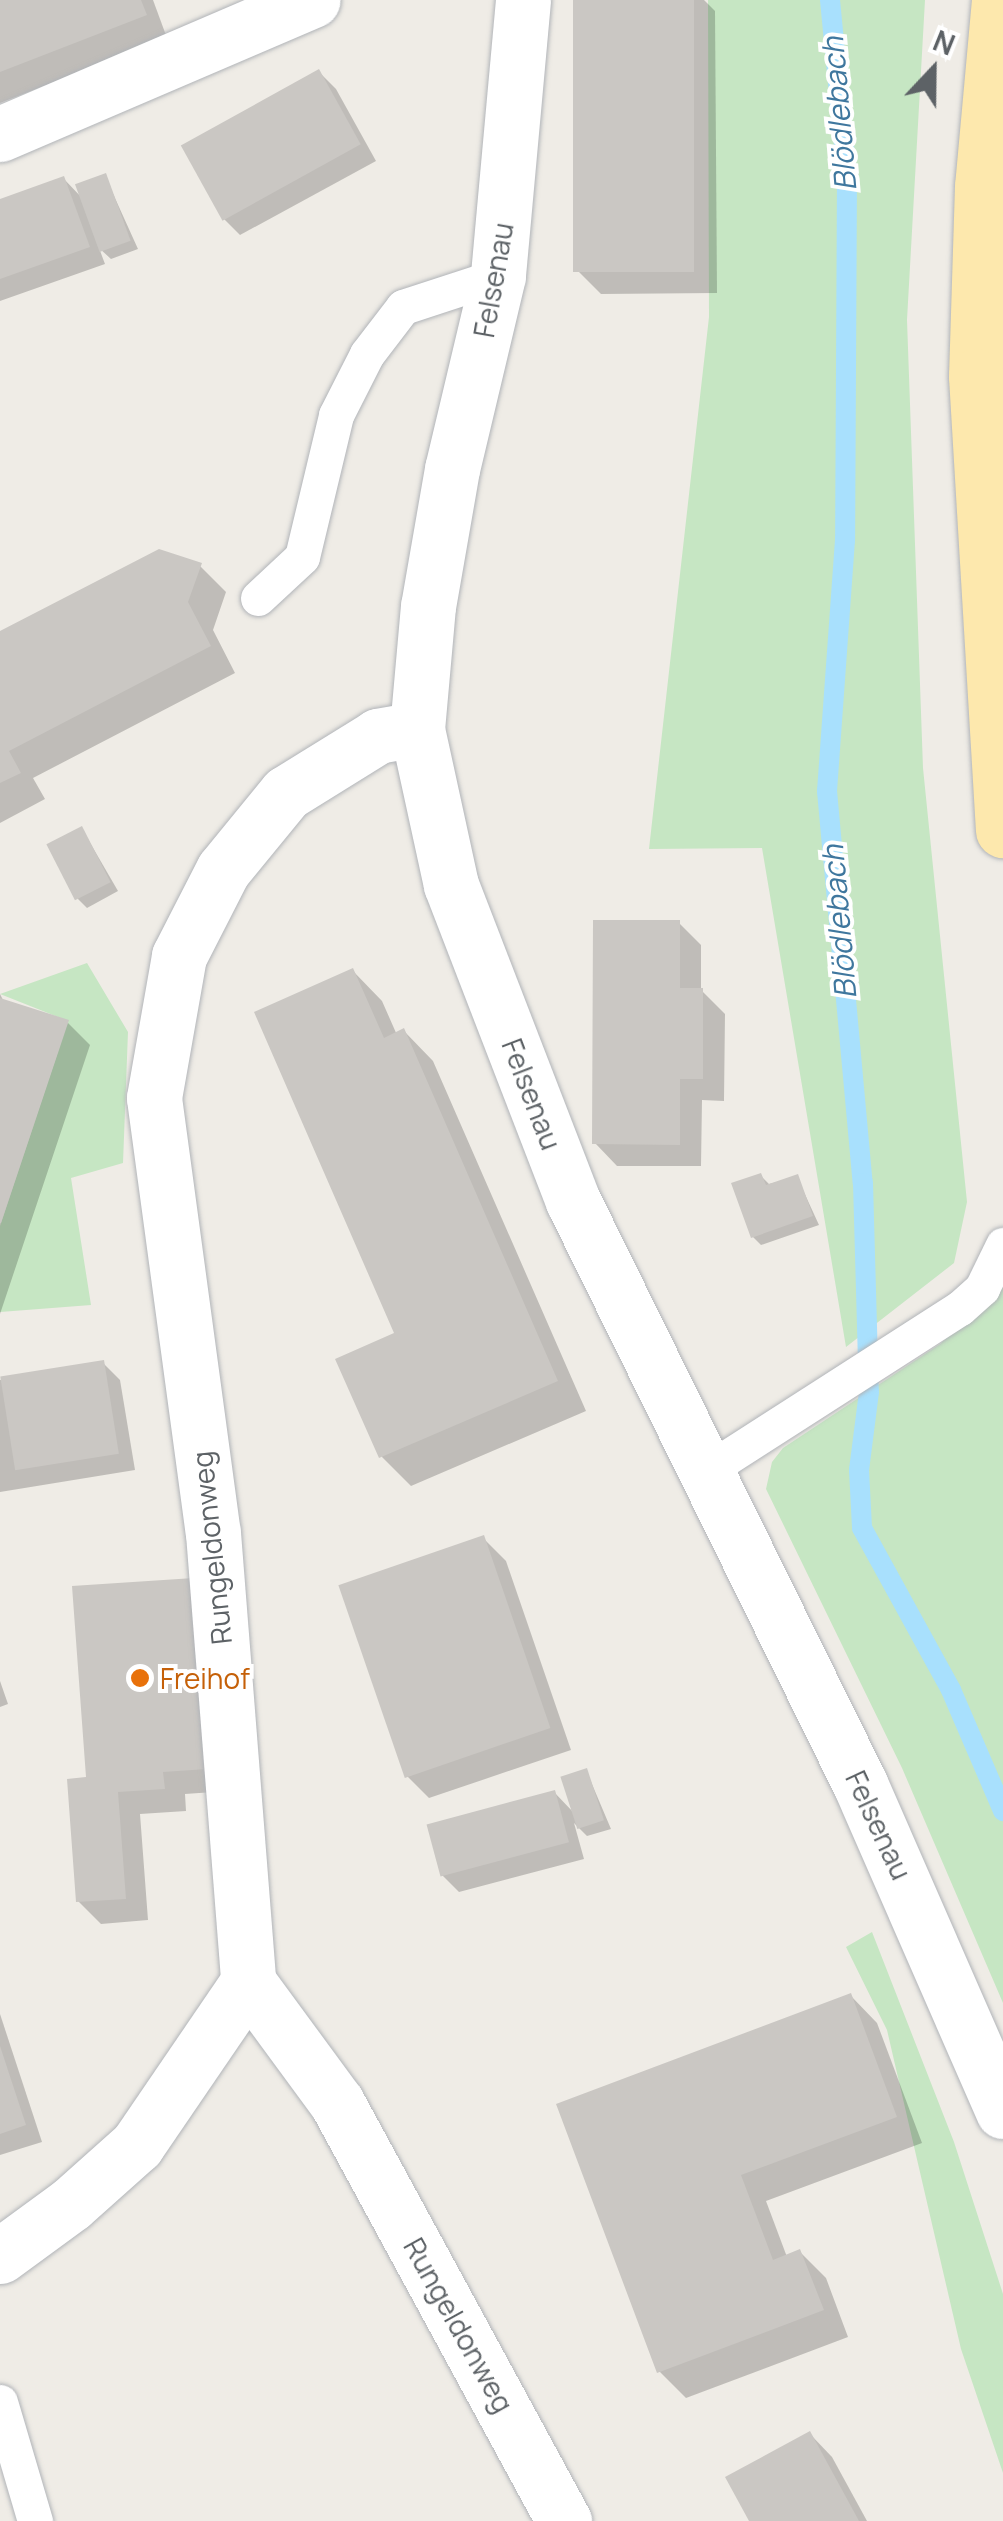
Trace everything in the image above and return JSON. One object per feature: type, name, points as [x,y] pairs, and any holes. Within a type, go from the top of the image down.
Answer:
[{"type":"main road","points":[[999,0],[982,186],[976,376],[1003,830]]},
{"type":"street","points":[[0,134],[313,0]]},
{"type":"street","name":"Felsenau","points":[[524,0],[498,276],[452,469],[428,606],[417,728],[450,885],[573,1201],[709,1469],[918,1910],[1003,2111]]},
{"type":"street","name":"Rungeldonweg","points":[[417,728],[378,736],[286,793],[223,870],[179,956],[154,1098],[214,1533],[248,1982],[337,2103],[564,2521]]},
{"type":"street","points":[[0,2256],[71,2204],[137,2144],[248,1982]]},
{"type":"lane","points":[[258,598],[302,557],[336,415],[366,354],[402,307],[498,276]]},
{"type":"lane","points":[[709,1469],[935,1327],[982,1288],[1003,1245]]},
{"type":"lane","points":[[0,2402],[36,2521]]},
{"type":"green space","points":[[708,0],[925,0],[907,320],[923,768],[967,1202],[954,1263],[846,1347],[762,848],[649,849],[709,317]]},
{"type":"green space","points":[[87,963],[128,1032],[123,1163],[71,1178],[91,1305],[0,1312],[0,1226],[68,1021],[0,994]]},
{"type":"green space","points":[[1003,1287],[1003,2003],[902,1768],[766,1489],[772,1462],[783,1448],[940,1344]]},
{"type":"green space","points":[[872,1932],[954,2142],[1003,2294],[1003,2473],[961,2349],[887,2030],[846,1947]]},
{"type":"building","points":[[0,0],[141,0],[147,15],[0,72]]},
{"type":"building","points":[[573,0],[694,0],[694,272],[573,272]]},
{"type":"building","points":[[319,69],[361,144],[223,221],[181,146]]},
{"type":"building","points":[[106,173],[131,241],[100,252],[75,184]]},
{"type":"building","points":[[64,176],[90,247],[0,279],[0,199]]},
{"type":"building","points":[[159,549],[202,563],[188,602],[211,646],[9,751],[21,773],[0,783],[0,631]]},
{"type":"building","points":[[82,826],[111,882],[75,900],[46,844]]},
{"type":"building","points":[[593,920],[680,920],[680,988],[703,988],[703,1079],[680,1079],[680,1145],[592,1144]]},
{"type":"building","points":[[353,968],[384,1038],[404,1028],[558,1381],[379,1458],[335,1359],[394,1333],[254,1012]]},
{"type":"building","points":[[0,998],[69,1020],[1,1223],[0,1223]]},
{"type":"building","points":[[761,1173],[766,1185],[798,1174],[813,1216],[751,1238],[731,1183]]},
{"type":"building","points":[[104,1360],[119,1454],[15,1470],[0,1376]]},
{"type":"building","points":[[484,1535],[550,1728],[405,1778],[338,1585]]},
{"type":"building","name":"Freihof","points":[[194,1578],[207,1769],[163,1772],[165,1789],[118,1792],[126,1899],[76,1902],[67,1779],[86,1777],[72,1586]]},
{"type":"building","points":[[587,1768],[604,1820],[577,1829],[560,1777]]},
{"type":"building","points":[[555,1790],[569,1842],[441,1877],[427,1824]]},
{"type":"building","points":[[851,1993],[897,2117],[741,2175],[773,2260],[800,2249],[824,2310],[657,2373],[556,2104]]},
{"type":"building","points":[[0,2046],[26,2125],[0,2134]]},
{"type":"building","points":[[810,2431],[859,2521],[749,2521],[725,2477]]},
{"type":"waterway","name":"Blödlebach","points":[[830,0],[847,177],[845,540],[827,791],[863,1183],[869,1392],[859,1470],[862,1528],[951,1690],[1003,1811]]},
{"type":"place","name":"Freihof","points":[[140,1678]]}]
